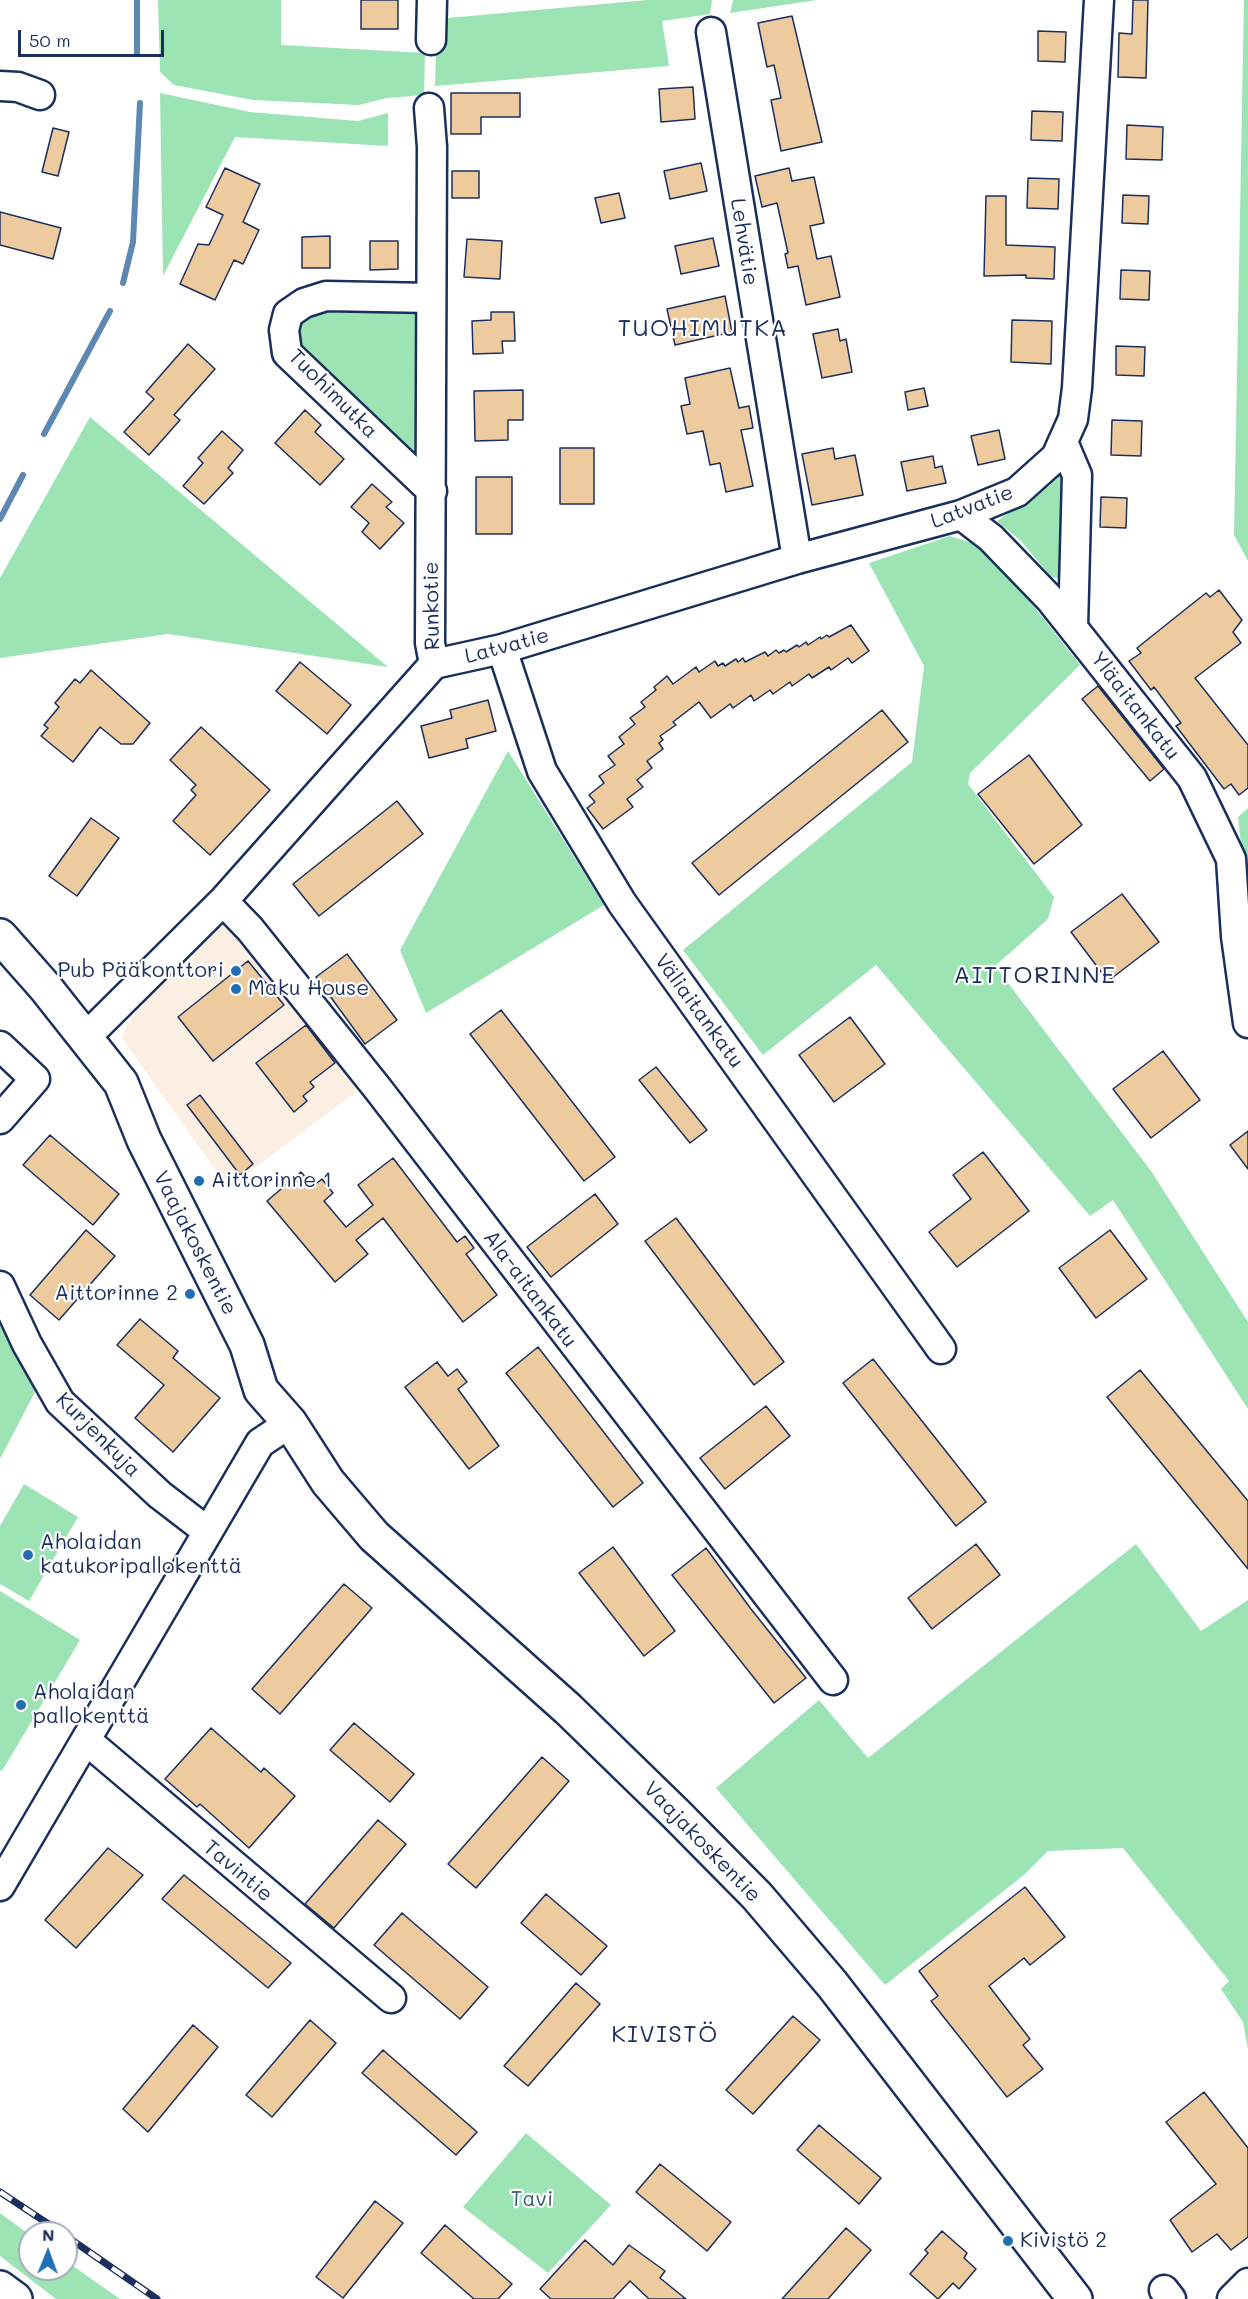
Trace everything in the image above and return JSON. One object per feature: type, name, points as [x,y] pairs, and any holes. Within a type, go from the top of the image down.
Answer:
[{"type":"main road","name":"Vaajakoskentie","points":[[0,936],[45,987],[85,1038],[105,1092],[144,1140],[247,1345],[278,1381],[290,1424],[328,1482],[374,1536],[568,1709],[757,1896],[832,1984],[1076,2299]]},
{"type":"main road","points":[[0,2288],[15,2299]]},
{"type":"street","points":[[431,40],[432,0]]},
{"type":"street","name":"Latvatie","points":[[434,664],[502,649],[797,560],[961,515],[1017,492],[1056,457],[1073,419],[1077,388],[1099,0]]},
{"type":"street","name":"Lehvätie","points":[[711,32],[797,560]]},
{"type":"street","points":[[0,86],[18,87],[40,95]]},
{"type":"street","name":"Runkotie","points":[[85,1038],[223,902],[434,664],[430,643],[432,147],[429,108]]},
{"type":"street","name":"Tuohimutka","points":[[431,297],[326,296],[304,303],[288,314],[284,330],[287,353],[432,491]]},
{"type":"street","points":[[1063,442],[1077,475],[1073,627]]},
{"type":"street","name":"Yläaitankatu","points":[[961,515],[991,538],[1050,598],[1192,778],[1231,859],[1236,936],[1248,1023]]},
{"type":"street","name":"Väliaitankatu","points":[[502,649],[542,771],[622,903],[941,1349]]},
{"type":"street","name":"Ala-aitankatu","points":[[223,902],[250,929],[378,1089],[833,1680]]},
{"type":"street","points":[[0,1046],[35,1079],[0,1119]]},
{"type":"street","name":"Kurjenkuja","points":[[0,1286],[27,1344],[60,1402],[160,1495],[207,1531]]},
{"type":"street","points":[[1,1881],[87,1741],[260,1443],[290,1424]]},
{"type":"street","name":"Tavintie","points":[[87,1741],[391,1998]]},
{"type":"street","points":[[1232,2299],[1248,2283]]},
{"type":"shaded area","points":[[222,915],[365,1085],[228,1188],[122,1038],[137,1011]]},
{"type":"green space","points":[[158,0],[281,0],[281,45],[425,53],[424,95],[387,98],[359,105],[253,100],[174,85],[160,72]]},
{"type":"green space","points":[[647,0],[712,0],[710,14],[662,21],[669,66],[435,86],[437,19]]},
{"type":"green space","points":[[733,0],[817,0],[730,13]]},
{"type":"green space","points":[[1244,0],[1248,0],[1248,561],[1234,535]]},
{"type":"green space","points":[[160,93],[250,112],[358,121],[388,113],[388,146],[235,137],[163,276]]},
{"type":"green space","points":[[416,306],[423,316],[417,462],[295,348],[297,319],[311,310]]},
{"type":"green space","points":[[90,417],[388,667],[168,634],[0,658],[0,578]]},
{"type":"green space","points":[[1061,472],[1067,472],[1061,579],[1051,577],[1021,541],[997,521],[1050,485]]},
{"type":"green space","points":[[950,536],[988,548],[1080,665],[970,773],[968,784],[1054,897],[1048,919],[995,966],[1151,1171],[1248,1322],[1248,1409],[1113,1200],[1090,1216],[876,965],[763,1055],[683,950],[912,762],[924,666],[869,563]]},
{"type":"green space","points":[[508,751],[604,905],[426,1013],[400,950]]},
{"type":"green space","points":[[1248,808],[1248,912],[1238,817]]},
{"type":"green space","points":[[0,1314],[35,1392],[0,1459]]},
{"type":"green space","name":"Aholaidan katukoripallokenttä","points":[[24,1484],[78,1517],[29,1601],[0,1584],[0,1526]]},
{"type":"green space","points":[[1136,1544],[1201,1631],[1248,1600],[1248,2049],[1243,2022],[1221,1989],[1229,1981],[1123,1848],[1048,1851],[1025,1874],[885,1985],[716,1788],[819,1700],[868,1758]]},
{"type":"green space","name":"Aholaidan pallokenttä","points":[[0,1591],[80,1640],[2,1771],[0,1770]]},
{"type":"green space","name":"Tavi","points":[[526,2133],[611,2205],[548,2273],[463,2207]]},
{"type":"green space","points":[[0,2213],[18,2226],[18,2270],[0,2256]]},
{"type":"green space","points":[[78,2269],[120,2299],[56,2299],[33,2281],[78,2281]]},
{"type":"building","points":[[361,0],[398,0],[398,29],[361,29]]},
{"type":"building","points":[[1133,0],[1148,0],[1146,78],[1118,77],[1119,33],[1132,34]]},
{"type":"building","points":[[792,16],[822,142],[781,151],[771,100],[781,98],[774,65],[767,67],[758,23]]},
{"type":"building","points":[[1038,31],[1066,32],[1065,62],[1038,61]]},
{"type":"building","points":[[693,87],[695,119],[661,122],[659,89]]},
{"type":"building","points":[[451,93],[520,93],[520,117],[481,117],[481,134],[451,134]]},
{"type":"building","points":[[1032,111],[1063,112],[1062,141],[1031,140]]},
{"type":"building","points":[[1127,125],[1163,127],[1162,160],[1126,159]]},
{"type":"building","points":[[53,128],[69,132],[58,176],[42,172]]},
{"type":"building","points":[[701,163],[707,191],[670,199],[664,171]]},
{"type":"building","points":[[225,168],[260,184],[243,222],[259,230],[243,264],[234,260],[215,300],[180,284],[198,244],[209,245],[223,215],[206,207]]},
{"type":"building","points":[[789,168],[792,181],[814,177],[824,223],[810,226],[817,259],[831,256],[840,297],[806,305],[798,266],[788,268],[785,254],[788,253],[777,203],[762,207],[755,176]]},
{"type":"building","points":[[452,171],[479,171],[479,198],[452,198]]},
{"type":"building","points":[[1028,178],[1059,179],[1058,209],[1027,208]]},
{"type":"building","points":[[619,193],[625,218],[601,223],[595,198]]},
{"type":"building","points":[[1123,195],[1149,196],[1148,224],[1122,223]]},
{"type":"building","points":[[986,196],[1006,196],[1006,245],[1055,247],[1054,279],[1026,278],[1026,275],[984,276]]},
{"type":"building","points":[[0,212],[61,228],[53,259],[0,245]]},
{"type":"building","points":[[330,236],[330,268],[302,268],[302,237]]},
{"type":"building","points":[[713,238],[719,266],[681,274],[675,246]]},
{"type":"building","points":[[467,239],[502,241],[500,279],[464,277]]},
{"type":"building","points":[[370,241],[398,241],[398,269],[370,270]]},
{"type":"building","points":[[1121,270],[1150,271],[1149,300],[1120,299]]},
{"type":"building","points":[[725,296],[732,332],[675,345],[667,309]]},
{"type":"building","points":[[491,312],[514,312],[515,341],[502,341],[503,353],[473,354],[472,321],[491,320]]},
{"type":"building","points":[[1012,320],[1052,321],[1051,364],[1011,362]]},
{"type":"building","points":[[838,329],[840,341],[846,339],[852,372],[822,378],[813,334]]},
{"type":"building","points":[[188,344],[215,369],[174,415],[180,420],[149,455],[124,432],[154,399],[146,392]]},
{"type":"building","points":[[1116,346],[1145,347],[1144,376],[1116,375]]},
{"type":"building","points":[[730,368],[739,408],[749,406],[753,428],[741,430],[753,486],[726,492],[720,463],[710,465],[703,431],[687,434],[681,406],[690,404],[685,378]]},
{"type":"building","points":[[924,388],[928,406],[908,410],[905,392]]},
{"type":"building","points":[[523,390],[523,420],[508,420],[508,440],[475,441],[474,391]]},
{"type":"building","points":[[305,410],[321,425],[315,432],[344,459],[320,485],[275,443]]},
{"type":"building","points":[[1112,420],[1142,421],[1141,456],[1111,455]]},
{"type":"building","points":[[999,430],[1005,459],[978,465],[971,436]]},
{"type":"building","points":[[222,431],[243,450],[228,468],[233,473],[204,504],[183,486],[203,463],[198,458]]},
{"type":"building","points":[[560,448],[594,448],[594,504],[560,504]]},
{"type":"building","points":[[833,448],[835,459],[855,455],[863,495],[812,505],[802,454]]},
{"type":"building","points":[[933,456],[935,468],[942,466],[946,483],[907,491],[901,462]]},
{"type":"building","points":[[476,477],[512,477],[512,534],[476,534]]},
{"type":"building","points":[[372,484],[392,502],[386,507],[404,523],[380,549],[362,532],[369,523],[351,507]]},
{"type":"building","points":[[1101,497],[1127,498],[1126,528],[1100,527]]},
{"type":"building","points":[[1219,590],[1242,620],[1233,632],[1241,643],[1195,678],[1248,745],[1248,788],[1239,795],[1231,784],[1224,789],[1176,726],[1181,723],[1154,687],[1151,690],[1129,661],[1141,653],[1137,648],[1206,593],[1210,597]]},
{"type":"building","points":[[851,625],[869,651],[852,663],[848,658],[831,670],[829,667],[812,678],[809,674],[792,686],[790,682],[773,694],[770,690],[754,701],[751,695],[733,708],[730,704],[711,718],[699,702],[673,722],[676,725],[660,736],[663,740],[659,743],[663,749],[647,761],[652,768],[637,780],[643,787],[627,799],[633,807],[603,829],[587,808],[595,802],[589,795],[604,783],[599,776],[615,765],[608,756],[624,744],[619,737],[635,724],[630,718],[645,707],[641,702],[656,690],[654,687],[667,676],[673,684],[696,667],[699,672],[715,661],[718,666],[723,663],[725,666],[736,659],[738,662],[743,658],[745,662],[765,652],[768,656],[776,650],[779,653],[784,650],[786,652],[797,645],[799,647],[806,642],[808,645],[820,637],[821,639],[827,635],[829,637]]},
{"type":"building","points":[[300,662],[351,705],[327,734],[276,691]]},
{"type":"building","points":[[91,670],[150,723],[133,744],[121,744],[100,727],[73,762],[41,736],[48,728],[44,725],[59,707],[55,703],[75,679],[80,683]]},
{"type":"building","points":[[1098,686],[1164,769],[1150,781],[1082,699]]},
{"type":"building","points":[[488,700],[496,731],[466,739],[468,748],[429,758],[421,726],[452,718],[450,710]]},
{"type":"building","points":[[882,710],[908,742],[719,895],[692,863]]},
{"type":"building","points":[[201,727],[270,790],[210,855],[173,821],[196,795],[191,790],[196,785],[170,760]]},
{"type":"building","points":[[1029,755],[1082,825],[1034,864],[978,794]]},
{"type":"building","points":[[397,801],[423,834],[319,916],[293,884]]},
{"type":"building","points":[[91,818],[119,838],[77,896],[49,876]]},
{"type":"building","points":[[1122,894],[1159,942],[1108,981],[1071,932]]},
{"type":"building","points":[[347,954],[397,1020],[365,1044],[316,977]]},
{"type":"building","points":[[248,961],[284,1005],[213,1061],[178,1017]]},
{"type":"building","points":[[501,1010],[615,1157],[584,1181],[470,1034]]},
{"type":"building","points":[[850,1017],[885,1064],[834,1102],[799,1055]]},
{"type":"building","points":[[306,1025],[335,1063],[310,1082],[314,1087],[303,1096],[307,1101],[294,1112],[256,1063]]},
{"type":"building","points":[[1163,1051],[1200,1100],[1151,1138],[1113,1089]]},
{"type":"building","points":[[656,1067],[707,1130],[690,1143],[639,1080]]},
{"type":"building","points":[[200,1095],[253,1164],[240,1175],[187,1105]]},
{"type":"building","points":[[1248,1131],[1248,1169],[1230,1145]]},
{"type":"building","points":[[50,1135],[119,1194],[93,1225],[23,1165]]},
{"type":"building","points":[[983,1152],[1029,1211],[957,1267],[929,1232],[971,1199],[953,1175]]},
{"type":"building","points":[[393,1158],[457,1242],[465,1236],[474,1248],[466,1254],[497,1295],[463,1322],[383,1218],[356,1240],[368,1254],[335,1282],[267,1201],[301,1172],[313,1186],[322,1179],[333,1193],[324,1201],[346,1227],[373,1205],[358,1185]]},
{"type":"building","points":[[595,1194],[618,1224],[551,1277],[527,1247]]},
{"type":"building","points":[[676,1218],[784,1362],[754,1385],[645,1241]]},
{"type":"building","points":[[86,1230],[115,1256],[59,1320],[30,1295]]},
{"type":"building","points":[[1110,1230],[1147,1279],[1096,1318],[1059,1268]]},
{"type":"building","points":[[140,1319],[178,1351],[173,1358],[220,1398],[173,1452],[135,1418],[164,1385],[117,1345]]},
{"type":"building","points":[[538,1347],[643,1483],[613,1507],[506,1373]]},
{"type":"building","points":[[873,1359],[986,1502],[956,1526],[843,1383]]},
{"type":"building","points":[[437,1362],[448,1376],[457,1369],[467,1382],[458,1389],[499,1446],[469,1469],[405,1387]]},
{"type":"building","points":[[1140,1370],[1248,1501],[1248,1569],[1107,1397]]},
{"type":"building","points":[[766,1406],[790,1436],[725,1489],[700,1458]]},
{"type":"building","points":[[976,1544],[1000,1575],[932,1629],[908,1598]]},
{"type":"building","points":[[613,1547],[675,1631],[644,1656],[579,1573]]},
{"type":"building","points":[[706,1548],[806,1678],[774,1703],[672,1575]]},
{"type":"building","points":[[344,1584],[372,1608],[280,1714],[252,1689]]},
{"type":"building","points":[[354,1723],[414,1774],[390,1802],[330,1750]]},
{"type":"building","points":[[211,1728],[261,1772],[264,1768],[295,1796],[249,1848],[200,1804],[197,1807],[165,1779]]},
{"type":"building","points":[[542,1757],[569,1781],[476,1888],[448,1864]]},
{"type":"building","points":[[378,1820],[406,1844],[334,1928],[305,1904]]},
{"type":"building","points":[[108,1848],[143,1875],[76,1948],[45,1920]]},
{"type":"building","points":[[184,1875],[291,1963],[268,1988],[162,1899]]},
{"type":"building","points":[[1025,1887],[1065,1937],[1030,1965],[1024,1958],[989,1986],[1030,2039],[1023,2045],[1043,2069],[1007,2097],[931,2001],[938,1996],[919,1971]]},
{"type":"building","points":[[546,1894],[607,1946],[581,1975],[521,1923]]},
{"type":"building","points":[[402,1913],[488,1987],[460,2019],[374,1945]]},
{"type":"building","points":[[576,1983],[600,2004],[528,2086],[504,2066]]},
{"type":"building","points":[[793,2016],[820,2040],[753,2114],[726,2090]]},
{"type":"building","points":[[310,2020],[336,2043],[272,2117],[246,2095]]},
{"type":"building","points":[[193,2025],[218,2047],[148,2132],[123,2109]]},
{"type":"building","points":[[383,2050],[477,2132],[456,2155],[362,2073]]},
{"type":"building","points":[[1204,2092],[1248,2148],[1248,2237],[1231,2250],[1217,2234],[1192,2252],[1170,2220],[1216,2184],[1166,2122]]},
{"type":"building","points":[[819,2125],[881,2178],[859,2204],[797,2150]]},
{"type":"building","points":[[660,2164],[731,2222],[707,2251],[636,2192]]},
{"type":"building","points":[[375,2201],[403,2223],[343,2298],[316,2277]]},
{"type":"building","points":[[445,2225],[512,2284],[498,2299],[474,2299],[421,2253]]},
{"type":"building","points":[[846,2228],[871,2250],[828,2299],[782,2299]]},
{"type":"building","points":[[942,2231],[967,2253],[964,2258],[976,2269],[959,2289],[953,2283],[938,2299],[910,2274],[928,2253],[925,2250]]},
{"type":"building","points":[[585,2240],[613,2265],[629,2245],[665,2271],[660,2278],[686,2299],[649,2299],[630,2281],[613,2299],[551,2299],[540,2289]]},
{"type":"waterway","points":[[137,0],[137,53]]},
{"type":"waterway","points":[[123,283],[133,242],[140,103]]},
{"type":"waterway","points":[[44,434],[110,311]]},
{"type":"waterway","points":[[0,519],[23,475]]},
{"type":"railway","points":[[0,2192],[44,2221]]},
{"type":"railway","points":[[78,2244],[157,2299]]},
{"type":"place","name":"Pub Pääkonttori","points":[[236,971]]},
{"type":"place","name":"Maku House","points":[[236,989]]},
{"type":"place","name":"Aittorinne 1","points":[[199,1181]]},
{"type":"place","name":"Aittorinne 2","points":[[190,1294]]},
{"type":"place","name":"Aholaidan katukoripallokenttä","points":[[28,1555]]},
{"type":"place","name":"Aholaidan pallokenttä","points":[[21,1705]]},
{"type":"place","name":"Kivistö 2","points":[[1008,2241]]},
{"type":"district","name":"TUOHIMUTKA","points":[[703,329]]},
{"type":"district","name":"AITTORINNE","points":[[1035,976]]},
{"type":"district","name":"KIVISTÖ","points":[[665,2035]]}]
